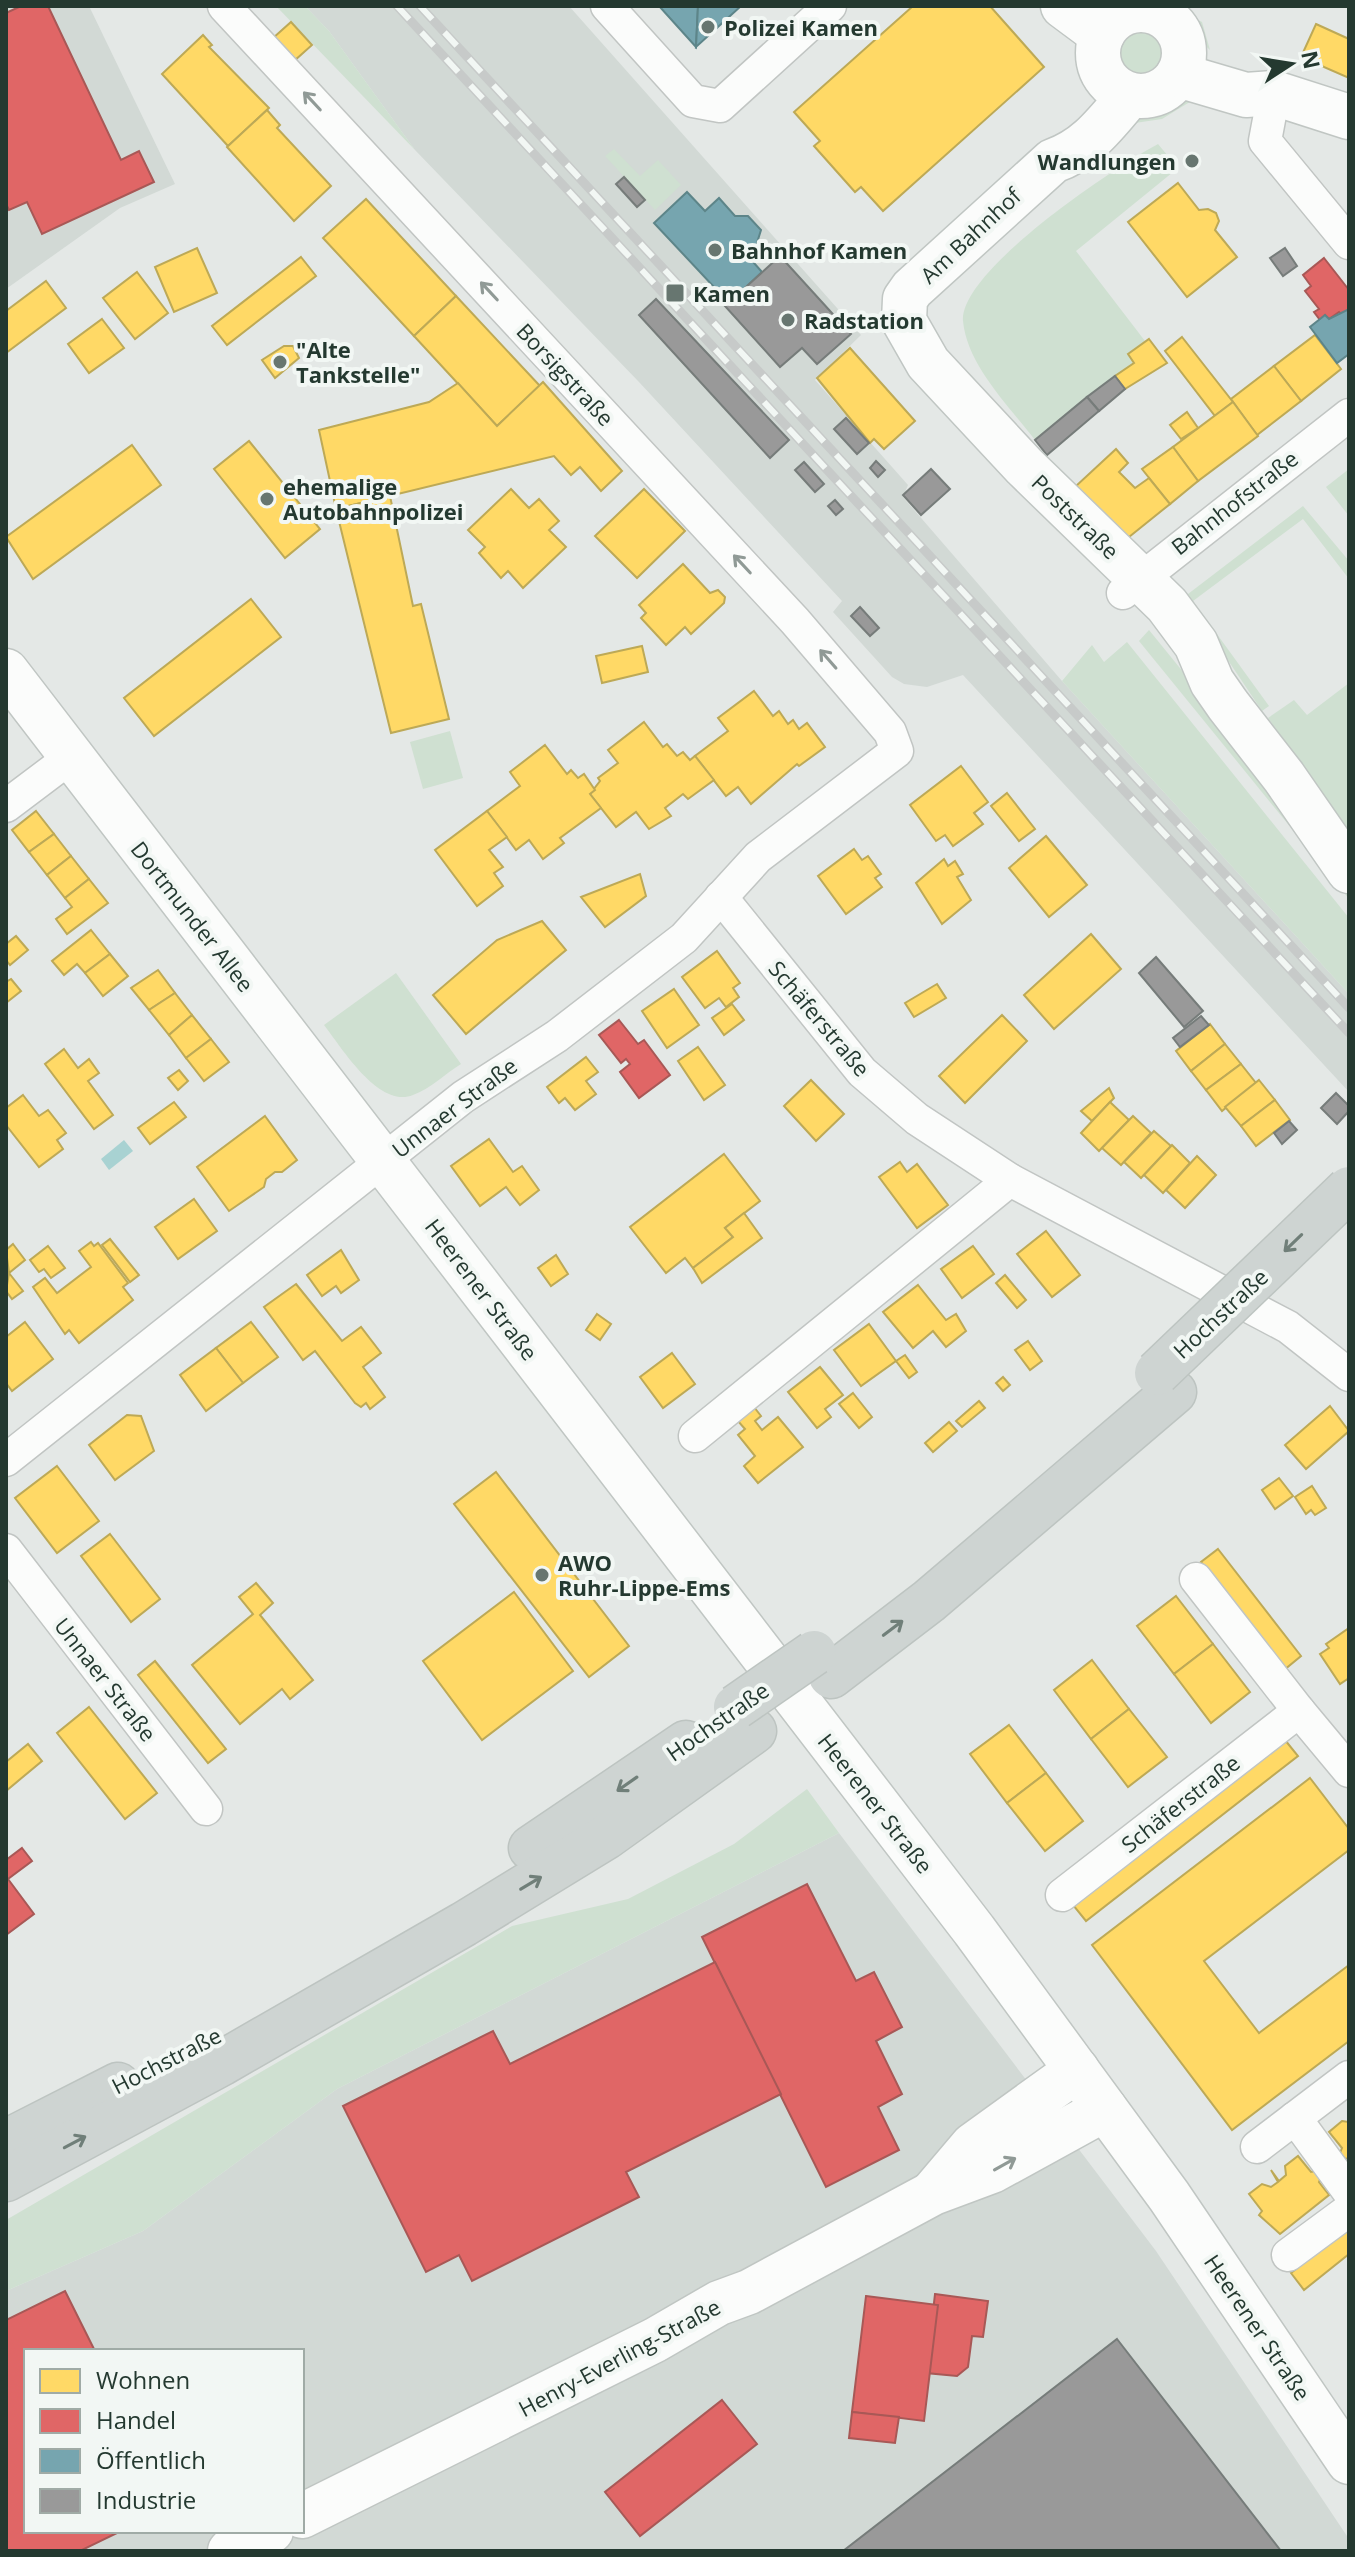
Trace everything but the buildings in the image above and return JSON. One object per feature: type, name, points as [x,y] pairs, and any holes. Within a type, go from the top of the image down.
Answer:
[{"type":"main road","name":"Hochstraße","points":[[1165,1383],[1349,1189]]},
{"type":"main road","name":"Hochstraße","points":[[6,2142],[210,2039],[451,1899],[745,1719],[822,1664],[1042,1471],[1165,1383],[1349,1229]]},
{"type":"main road","name":"Hochstraße","points":[[6,2179],[222,2063],[464,1924],[606,1837],[745,1719]]},
{"type":"street","name":"Borsigstraße","points":[[224,6],[795,621],[890,732],[897,751]]},
{"type":"street","points":[[607,6],[693,101],[720,106],[830,6]]},
{"type":"street","points":[[1063,6],[1111,19],[1134,11],[1161,15],[1172,23],[1181,61],[1246,95],[1274,93],[1349,117]]},
{"type":"street","points":[[1111,19],[1098,57],[1118,87],[1157,93],[1181,61]]},
{"type":"street","name":"Am Bahnhof","points":[[1024,466],[915,346],[904,321],[904,304],[912,289],[951,251],[1053,161],[1086,145],[1118,87]]},
{"type":"street","points":[[1274,93],[1265,141],[1349,243]]},
{"type":"street","name":"Bahnhofstraße","points":[[1131,584],[1349,415]]},
{"type":"street","name":"Poststraße","points":[[1024,466],[1042,503],[1064,533],[1131,584],[1180,656],[1212,682],[1349,871]]},
{"type":"street","name":"Dortmunder Allee","points":[[6,671],[384,1159]]},
{"type":"street","name":"Unnaer Straße","points":[[6,1460],[463,1097],[557,1036],[673,947],[758,857],[897,751]]},
{"type":"street","points":[[6,806],[71,757]]},
{"type":"street","name":"Schäferstraße","points":[[721,897],[862,1072],[917,1119],[1010,1180],[1288,1327],[1349,1375]]},
{"type":"street","name":"Heerener Straße","points":[[384,1159],[1077,2070],[1169,2196],[1349,2462]]},
{"type":"street","points":[[695,1436],[1010,1180]]},
{"type":"street","name":"Unnaer Straße","points":[[6,1550],[206,1809]]},
{"type":"street","points":[[1196,1579],[1349,1771]]},
{"type":"street","name":"Schäferstraße","points":[[1062,1895],[1299,1711]]},
{"type":"street","name":"Henry-Everling-Straße","points":[[933,2193],[973,2145],[1077,2070]]},
{"type":"street","points":[[1257,2147],[1349,2077]]},
{"type":"street","name":"Henry-Everling-Straße","points":[[304,2515],[642,2347],[933,2193],[992,2171],[1105,2109]]},
{"type":"street","points":[[1295,2118],[1349,2192]]},
{"type":"street","points":[[1288,2255],[1349,2210]]},
{"type":"street","points":[[230,2551],[267,2533]]},
{"type":"shaded area","points":[[6,6],[89,6],[175,184],[120,208],[6,289]]},
{"type":"shaded area","points":[[305,6],[569,6],[861,335],[815,380],[908,485],[903,497],[1062,681],[1349,994],[1349,1092],[963,675],[927,687],[904,684],[892,677],[833,612],[842,601],[639,382],[415,150],[329,31]]},
{"type":"shaded area","points":[[839,1833],[1156,2251],[1349,2539],[1349,2551],[6,2551],[6,2291],[143,2231],[337,2089]]},
{"type":"green space","points":[[276,6],[305,6],[329,31],[415,150]]},
{"type":"green space","points":[[1179,10],[1202,22],[1210,50],[1195,36]]},
{"type":"green space","points":[[1140,27],[1158,34],[1165,52],[1158,70],[1140,77],[1122,70],[1115,52],[1122,34]]},
{"type":"green space","points":[[1179,96],[1193,100],[1162,119],[1135,123],[1136,110]]},
{"type":"green space","points":[[1158,144],[1178,168],[1076,251],[1145,341],[1128,354],[1134,363],[1035,440],[991,384],[972,353],[963,321],[968,300],[986,275],[1043,222],[1109,174]]},
{"type":"green space","points":[[614,149],[640,176],[658,160],[681,185],[655,210],[605,156]]},
{"type":"green space","points":[[1349,469],[1349,516],[1326,487]]},
{"type":"green space","points":[[1303,506],[1349,561],[1349,579],[1303,519],[1193,601],[1269,706],[1262,711],[1187,599],[1188,594]]},
{"type":"green space","points":[[1149,630],[1275,785],[1349,890],[1349,899],[1139,641]]},
{"type":"green space","points":[[1127,642],[1349,918],[1349,994],[1062,681],[1092,645],[1104,662]]},
{"type":"green space","points":[[1349,683],[1349,830],[1268,718],[1294,700],[1307,715]]},
{"type":"green space","points":[[450,731],[463,778],[423,789],[410,742]]},
{"type":"green space","points":[[396,973],[461,1064],[432,1085],[413,1095],[400,1097],[387,1093],[362,1074],[324,1025]]},
{"type":"green space","points":[[807,1789],[839,1833],[337,2089],[143,2231],[6,2291],[6,2220],[512,1926],[628,1899],[734,1844]]},
{"type":"water","points":[[124,1140],[133,1151],[109,1170],[101,1159]]},
{"type":"railway","points":[[397,6],[1349,1033]]},
{"type":"railway","points":[[420,6],[1349,1008]]},
{"type":"place","name":"Polizei Kamen","points":[[708,27]]},
{"type":"place","name":"Wandlungen","points":[[1192,161]]},
{"type":"place","name":"Bahnhof Kamen","points":[[715,250]]},
{"type":"place","name":"Kamen","points":[[675,293]]},
{"type":"place","name":"Radstation","points":[[788,320]]},
{"type":"place","name":"\"Alte Tankstelle\"","points":[[280,362]]},
{"type":"place","name":"ehemalige Autobahnpolizei","points":[[267,499]]},
{"type":"place","name":"AWO Ruhr-Lippe-Ems","points":[[542,1575]]}]
